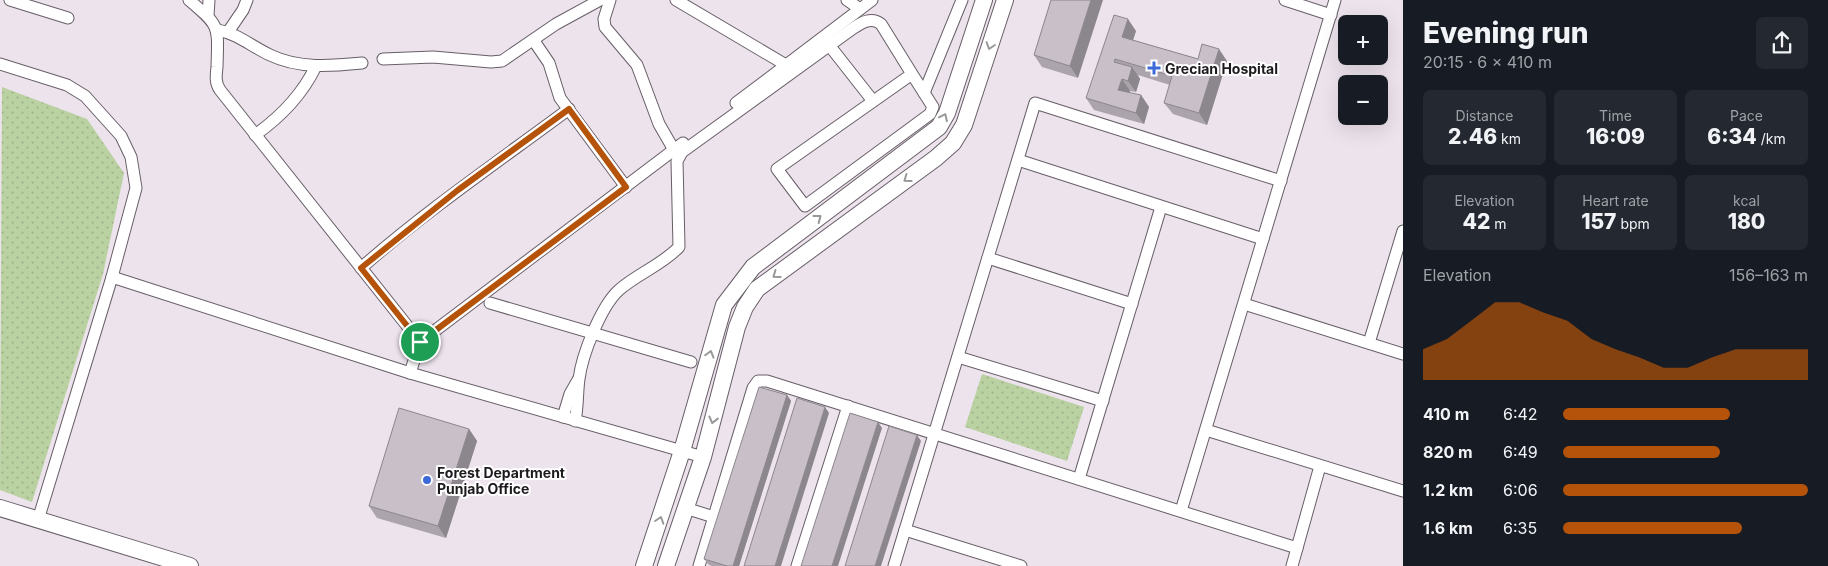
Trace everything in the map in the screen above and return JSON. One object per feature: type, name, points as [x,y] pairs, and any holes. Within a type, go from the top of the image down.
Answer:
[{"type":"main road","points":[[644,566],[682,451],[724,305],[754,267],[939,127],[947,113],[984,0]]},
{"type":"main road","points":[[666,566],[703,457],[736,328],[744,307],[757,289],[936,158],[953,143],[964,125],[1005,0]]},
{"type":"main road","points":[[0,508],[190,566]]},
{"type":"street","points":[[10,0],[35,3],[68,18]]},
{"type":"street","points":[[189,0],[223,31],[269,55],[286,61],[316,66],[362,63]]},
{"type":"street","points":[[208,16],[209,0]]},
{"type":"street","points":[[248,0],[244,10],[223,31],[217,86],[420,342]]},
{"type":"street","points":[[383,59],[433,57],[492,62],[513,55],[556,24],[600,0]]},
{"type":"street","points":[[610,0],[604,19],[605,27],[637,65],[659,124],[674,150]]},
{"type":"street","points":[[676,0],[786,65]]},
{"type":"street","points":[[848,0],[860,9]]},
{"type":"street","points":[[410,374],[420,342],[872,0]]},
{"type":"street","points":[[924,93],[962,0]]},
{"type":"street","points":[[1285,0],[1331,15]]},
{"type":"street","points":[[1181,511],[1335,0]]},
{"type":"street","points":[[563,417],[570,394],[579,379],[593,333],[610,300],[621,288],[679,248],[676,161],[679,155],[829,45],[860,24],[874,20],[881,24],[924,93],[933,108],[930,114],[806,206],[803,206],[777,169],[912,74]]},
{"type":"street","points":[[534,41],[549,64],[558,93],[626,187]]},
{"type":"street","points":[[829,45],[873,101]]},
{"type":"street","points":[[0,64],[67,85],[79,92],[104,114],[121,136],[131,157],[136,188],[112,277],[38,520]]},
{"type":"street","points":[[255,135],[273,122],[300,94],[316,66]]},
{"type":"street","points":[[894,566],[1037,102],[1281,181]]},
{"type":"street","points":[[361,268],[451,196],[569,109]]},
{"type":"street","points":[[1018,160],[1263,240]]},
{"type":"street","points":[[1079,479],[1161,207]]},
{"type":"street","points":[[1369,343],[1403,231]]},
{"type":"street","points":[[988,258],[1132,304]]},
{"type":"street","points":[[112,277],[410,374],[703,457]]},
{"type":"street","points":[[490,303],[691,362]]},
{"type":"street","points":[[1244,304],[1403,354]]},
{"type":"street","points":[[958,357],[1103,401]]},
{"type":"street","points":[[575,421],[579,397],[579,379]]},
{"type":"street","points":[[699,566],[753,388],[758,382],[767,381],[935,432],[1297,548]]},
{"type":"street","points":[[797,566],[848,406]]},
{"type":"street","points":[[1206,430],[1403,491]]},
{"type":"street","points":[[1292,566],[1320,466]]},
{"type":"street","points":[[686,508],[714,517]]},
{"type":"street","points":[[905,530],[1021,566]]},
{"type":"green space","points":[[2,87],[87,119],[124,173],[103,274],[32,502],[0,490]]},
{"type":"green space","points":[[982,374],[1084,407],[1067,461],[965,427]]},
{"type":"building","points":[[1051,0],[1091,0],[1070,66],[1034,55]]},
{"type":"building","points":[[1114,15],[1128,19],[1122,37],[1198,59],[1202,44],[1219,49],[1199,113],[1164,103],[1172,76],[1115,59],[1114,62],[1132,67],[1128,81],[1122,79],[1118,90],[1141,95],[1136,113],[1086,98]]},
{"type":"building","points":[[759,387],[787,395],[733,566],[727,566],[704,559]]},
{"type":"building","points":[[797,398],[825,407],[775,566],[744,566]]},
{"type":"building","name":"Forest Department Punjab Office","points":[[399,408],[469,429],[438,526],[369,506]]},
{"type":"building","points":[[850,413],[878,422],[832,566],[801,566]]},
{"type":"building","points":[[889,426],[917,435],[875,566],[845,566]]},
{"type":"place","name":"Grecian Hospital","points":[[1154,68]]},
{"type":"place","name":"Forest Department Punjab Office","points":[[427,480]]},
{"type":"route","points":[[569,109],[626,187],[420,342],[361,268],[393,240],[458,190],[569,109]]}]
